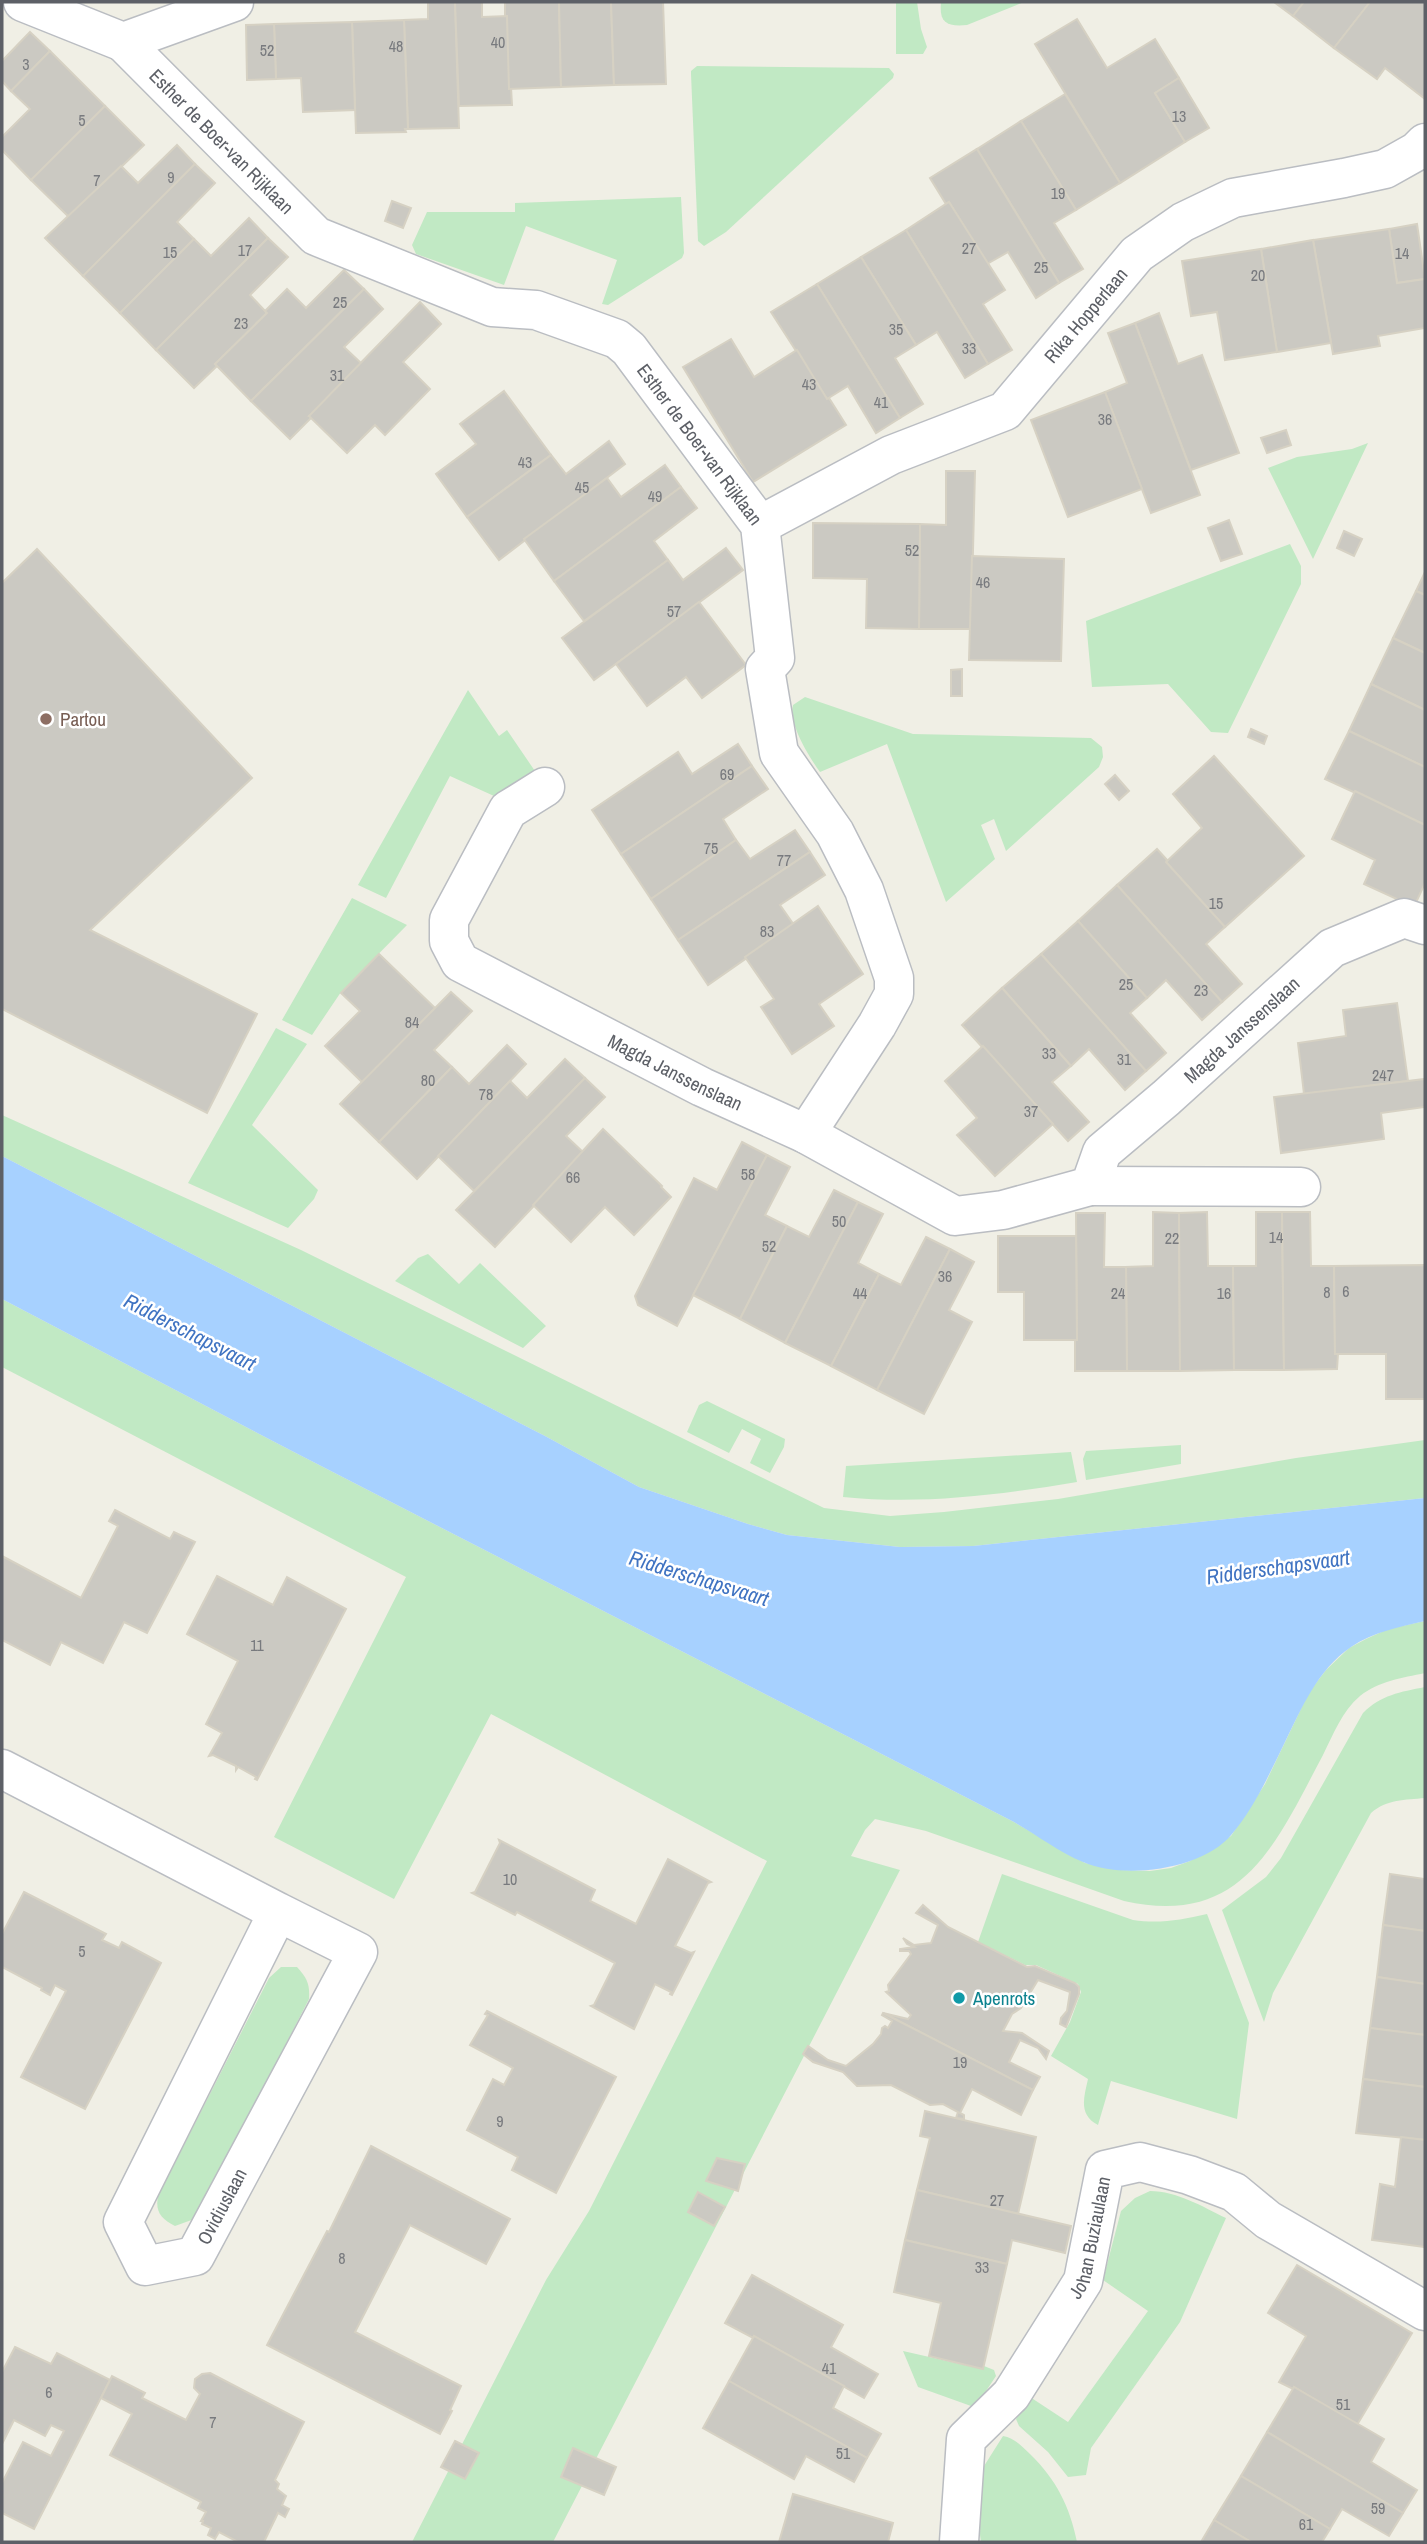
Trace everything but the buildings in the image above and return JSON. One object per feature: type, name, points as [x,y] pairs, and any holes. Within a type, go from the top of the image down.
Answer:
[{"type":"street","points":[[23,2],[123,42],[234,2]]},
{"type":"street","name":"Esther de Boer-van Rijklaan","points":[[123,42],[316,236],[492,307],[536,310],[617,339],[629,349],[760,525],[775,658],[765,669],[779,754],[835,833],[864,890],[894,978],[894,994],[877,1025],[806,1134]]},
{"type":"street","name":"Rika Hopperlaan","points":[[760,525],[891,455],[1005,411],[1137,254],[1183,222],[1233,198],[1385,169],[1417,151],[1425,142]]},
{"type":"street","name":"Magda Janssenslaan","points":[[545,787],[508,810],[449,920],[449,941],[460,962],[702,1087],[806,1134],[955,1216],[1003,1210],[1090,1186],[1301,1187]]},
{"type":"street","name":"Magda Janssenslaan","points":[[1090,1186],[1102,1152],[1332,948],[1404,918],[1425,925]]},
{"type":"street","name":"Ovidiuslaan","points":[[2,1769],[358,1952],[195,2256],[145,2266],[123,2222],[278,1912]]},
{"type":"street","name":"Johan Buziaulaan","points":[[959,2542],[965,2439],[1011,2395],[1083,2281],[1105,2169],[1140,2162],[1189,2175],[1234,2192],[1268,2220],[1425,2311]]},
{"type":"green space","points":[[896,2],[917,2],[927,47],[923,54],[896,54]]},
{"type":"green space","points":[[941,2],[1024,2],[967,25],[960,25],[945,22],[941,14]]},
{"type":"green space","points":[[697,66],[889,68],[894,74],[893,78],[726,232],[704,246],[698,241],[691,74]]},
{"type":"green space","points":[[681,197],[682,258],[608,305],[602,304],[617,260],[526,226],[504,285],[416,254],[412,245],[427,212],[515,212],[515,203]]},
{"type":"green space","points":[[1368,443],[1313,559],[1268,468],[1297,457],[1352,449]]},
{"type":"green space","points":[[1290,544],[1301,566],[1301,584],[1228,733],[1211,732],[1168,684],[1092,687],[1086,621]]},
{"type":"green space","points":[[468,690],[499,736],[507,730],[539,777],[494,796],[450,776],[386,898],[358,885]]},
{"type":"green space","points":[[805,697],[913,734],[1091,738],[1102,747],[1103,757],[1099,767],[1006,851],[994,819],[981,825],[995,859],[946,902],[887,744],[820,772],[796,730],[792,712],[793,705]]},
{"type":"green space","points":[[352,898],[407,925],[341,992],[312,1035],[282,1020]]},
{"type":"green space","points":[[276,1028],[307,1044],[252,1125],[318,1190],[314,1199],[288,1228],[188,1183]]},
{"type":"green space","points":[[2,1115],[301,1250],[824,1508],[890,1516],[944,1512],[1058,1499],[1296,1458],[1425,1440],[1425,1498],[973,1546],[900,1547],[787,1535],[639,1487],[2,1156]]},
{"type":"green space","points":[[428,1254],[459,1284],[480,1263],[546,1326],[523,1348],[395,1281],[418,1258]]},
{"type":"green space","points":[[2,1299],[1014,1822],[1085,1863],[1120,1870],[1150,1871],[1171,1868],[1190,1861],[1231,1836],[1265,1784],[1309,1692],[1326,1670],[1349,1648],[1388,1629],[1425,1621],[1425,1673],[1383,1683],[1354,1702],[1338,1724],[1289,1819],[1271,1847],[1251,1871],[1227,1890],[1199,1902],[1165,1906],[1124,1901],[926,1831],[875,1819],[865,1830],[851,1856],[900,1870],[553,2542],[412,2542],[546,2280],[589,2211],[767,1861],[491,1714],[394,1899],[274,1837],[406,1577],[2,1367]]},
{"type":"green space","points":[[707,1401],[785,1439],[784,1447],[770,1473],[750,1463],[761,1439],[742,1429],[729,1453],[687,1432],[699,1405]]},
{"type":"green space","points":[[1181,1445],[1181,1464],[1086,1480],[1083,1459],[1086,1451]]},
{"type":"green space","points":[[1071,1452],[1077,1482],[1019,1491],[931,1499],[843,1497],[846,1466]]},
{"type":"green space","points":[[1425,1687],[1425,1798],[1390,1803],[1371,1813],[1273,1993],[1264,2022],[1222,1910],[1266,1877],[1281,1858],[1363,1713],[1384,1698]]},
{"type":"green space","points":[[1002,1874],[1133,1920],[1170,1921],[1207,1914],[1249,2023],[1237,2119],[1111,2081],[1098,2125],[1087,2116],[1084,2105],[1088,2079],[1051,2056],[1070,2022],[1081,1992],[1078,1984],[1036,1965],[1025,1965],[978,1942]]},
{"type":"green space","points":[[281,1967],[297,1967],[307,1982],[309,1999],[197,2218],[175,2226],[160,2214],[158,2196],[269,1978]]},
{"type":"green space","points":[[1150,2191],[1180,2197],[1226,2218],[1180,2322],[1091,2448],[1086,2475],[1068,2477],[1048,2452],[1019,2426],[1016,2419],[1030,2397],[1068,2422],[1148,2311],[1103,2280],[1121,2211],[1135,2198]]},
{"type":"green space","points":[[903,2351],[982,2369],[984,2366],[994,2370],[996,2376],[978,2403],[971,2406],[918,2387]]},
{"type":"green space","points":[[1003,2436],[1018,2443],[1047,2473],[1066,2505],[1077,2542],[981,2542],[974,2493],[979,2474]]},
{"type":"water","name":"Ridderschapsvaart","points":[[2,1156],[639,1487],[748,1524],[787,1535],[900,1547],[973,1546],[1425,1498],[1425,1621],[1368,1637],[1339,1656],[1304,1703],[1254,1802],[1240,1824],[1219,1846],[1183,1863],[1140,1871],[1100,1867],[1083,1862],[1014,1822],[2,1299]]},
{"type":"place","name":"Partou","points":[[46,719]]},
{"type":"place","name":"Apenrots","points":[[959,1998]]}]
